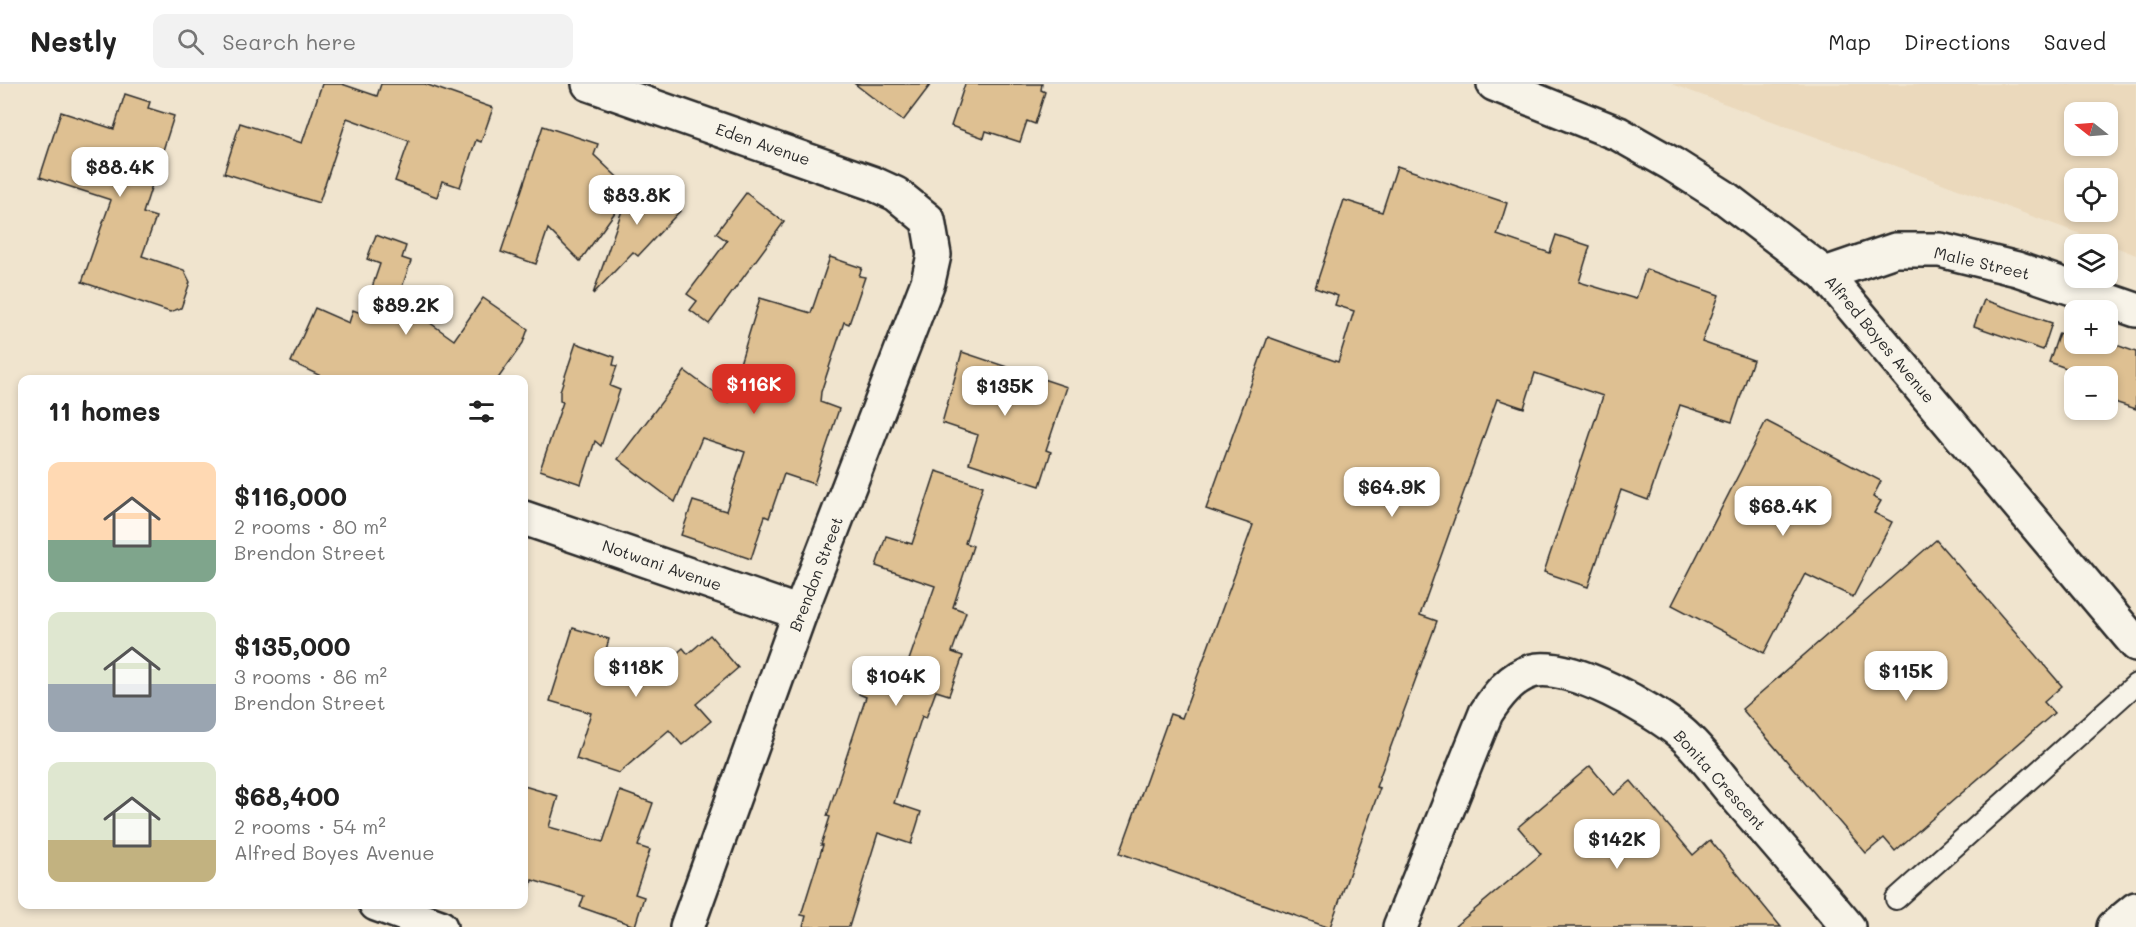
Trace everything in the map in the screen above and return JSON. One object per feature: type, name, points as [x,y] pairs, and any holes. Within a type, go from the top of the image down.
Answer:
[{"type":"street","name":"Eden Avenue","points":[[589,84],[872,183],[896,194],[928,220]]},
{"type":"street","name":"Alfred Boyes Avenue","points":[[1494,84],[1619,134],[1672,164],[1724,197],[1825,274],[2136,644]]},
{"type":"street","name":"Brendon Street","points":[[687,927],[800,613],[928,282],[934,255],[928,220]]},
{"type":"street","name":"Malie Street","points":[[1825,274],[1896,250],[1940,250],[2017,269],[2136,310]]},
{"type":"street","name":"Notwani Avenue","points":[[528,519],[800,613]]},
{"type":"street","name":"Bonita Crescent","points":[[1400,927],[1486,713],[1499,693],[1516,679],[1533,671],[1548,670],[1577,676],[1613,691],[1646,707],[1682,734],[1848,927]]},
{"type":"street","points":[[390,909],[440,927]]},
{"type":"street","points":[[2114,927],[2136,909]]},
{"type":"lane","points":[[1896,899],[2136,684]]},
{"type":"shaded area","points":[[1671,84],[2136,84],[2136,255],[2118,248],[2118,234],[2081,234]]},
{"type":"building","points":[[322,84],[342,84],[377,96],[381,84],[425,84],[493,108],[481,142],[476,140],[460,187],[442,181],[437,197],[395,181],[409,141],[347,118],[319,203],[224,173],[240,123],[302,143]]},
{"type":"building","points":[[855,84],[931,84],[903,121]]},
{"type":"building","points":[[965,84],[1042,84],[1041,90],[1045,92],[1035,124],[1027,121],[1020,142],[986,131],[984,138],[951,126]]},
{"type":"building","points":[[125,94],[150,102],[148,108],[174,116],[143,213],[156,217],[142,256],[184,270],[190,282],[181,308],[170,312],[82,282],[111,200],[40,177],[61,112],[114,129]]},
{"type":"building","points":[[543,126],[598,144],[594,155],[631,190],[580,261],[548,229],[536,264],[501,252]]},
{"type":"building","points":[[1397,166],[1507,203],[1497,235],[1550,253],[1556,235],[1590,246],[1579,282],[1636,299],[1646,269],[1719,295],[1702,342],[1753,360],[1732,422],[1680,405],[1648,500],[1621,490],[1588,587],[1544,572],[1603,396],[1535,373],[1524,408],[1497,399],[1420,615],[1437,621],[1376,787],[1380,788],[1330,927],[1327,927],[1120,853],[1170,714],[1182,718],[1253,525],[1206,509],[1268,337],[1338,362],[1354,311],[1335,305],[1338,296],[1315,288],[1344,200],[1382,212]]},
{"type":"building","points":[[646,178],[680,211],[638,256],[633,252],[593,294],[626,199]]},
{"type":"building","points":[[746,193],[784,222],[709,324],[690,310],[697,301],[687,294],[727,241],[716,233]]},
{"type":"building","points":[[376,235],[406,246],[402,258],[411,261],[398,299],[409,303],[408,307],[454,340],[483,298],[528,329],[523,343],[501,375],[318,375],[291,362],[315,308],[349,323],[353,310],[363,314],[380,264],[367,259]]},
{"type":"building","points":[[830,257],[862,268],[859,276],[865,277],[849,324],[844,322],[821,392],[820,402],[839,409],[814,484],[784,474],[769,518],[765,516],[751,559],[681,535],[693,501],[726,511],[745,452],[702,438],[675,502],[618,459],[685,371],[728,403],[760,298],[811,313]]},
{"type":"building","points":[[1984,300],[2052,323],[2043,350],[1974,326]]},
{"type":"building","points":[[2059,333],[2064,335],[2064,354],[2118,354],[2118,346],[2136,352],[2136,409],[2118,403],[2118,366],[2064,367],[2049,362]]},
{"type":"building","points":[[576,343],[615,357],[613,365],[617,366],[610,386],[620,390],[601,446],[595,441],[581,484],[540,470],[563,402],[560,401],[560,391]]},
{"type":"building","points":[[962,352],[1067,387],[1046,450],[1051,452],[1040,486],[969,463],[978,435],[942,423]]},
{"type":"building","points":[[1766,421],[1881,481],[1873,497],[1881,501],[1874,513],[1892,522],[1853,597],[1805,574],[1764,653],[1672,605]]},
{"type":"building","points":[[936,471],[983,486],[965,543],[973,546],[953,607],[966,612],[952,652],[963,656],[949,695],[936,691],[926,718],[922,716],[894,803],[921,812],[911,844],[878,833],[849,927],[803,927],[806,916],[801,915],[823,845],[821,845],[830,817],[827,816],[866,697],[859,694],[868,668],[902,680],[935,586],[876,566],[886,536],[912,544]]},
{"type":"building","points":[[1936,540],[2062,686],[2044,702],[2054,713],[1895,851],[1884,838],[1866,853],[1742,709]]},
{"type":"building","points":[[573,628],[609,639],[602,664],[648,678],[683,648],[688,654],[710,635],[738,668],[696,704],[711,721],[682,745],[669,730],[619,773],[576,759],[591,713],[550,701]]},
{"type":"building","points":[[1590,766],[1614,795],[1631,781],[1693,855],[1710,840],[1781,927],[1454,927],[1541,854],[1518,827]]},
{"type":"building","points":[[528,787],[558,796],[549,827],[603,842],[620,791],[653,803],[638,846],[650,850],[635,894],[644,897],[635,926],[580,907],[584,896],[532,880],[530,889],[528,889]]}]
